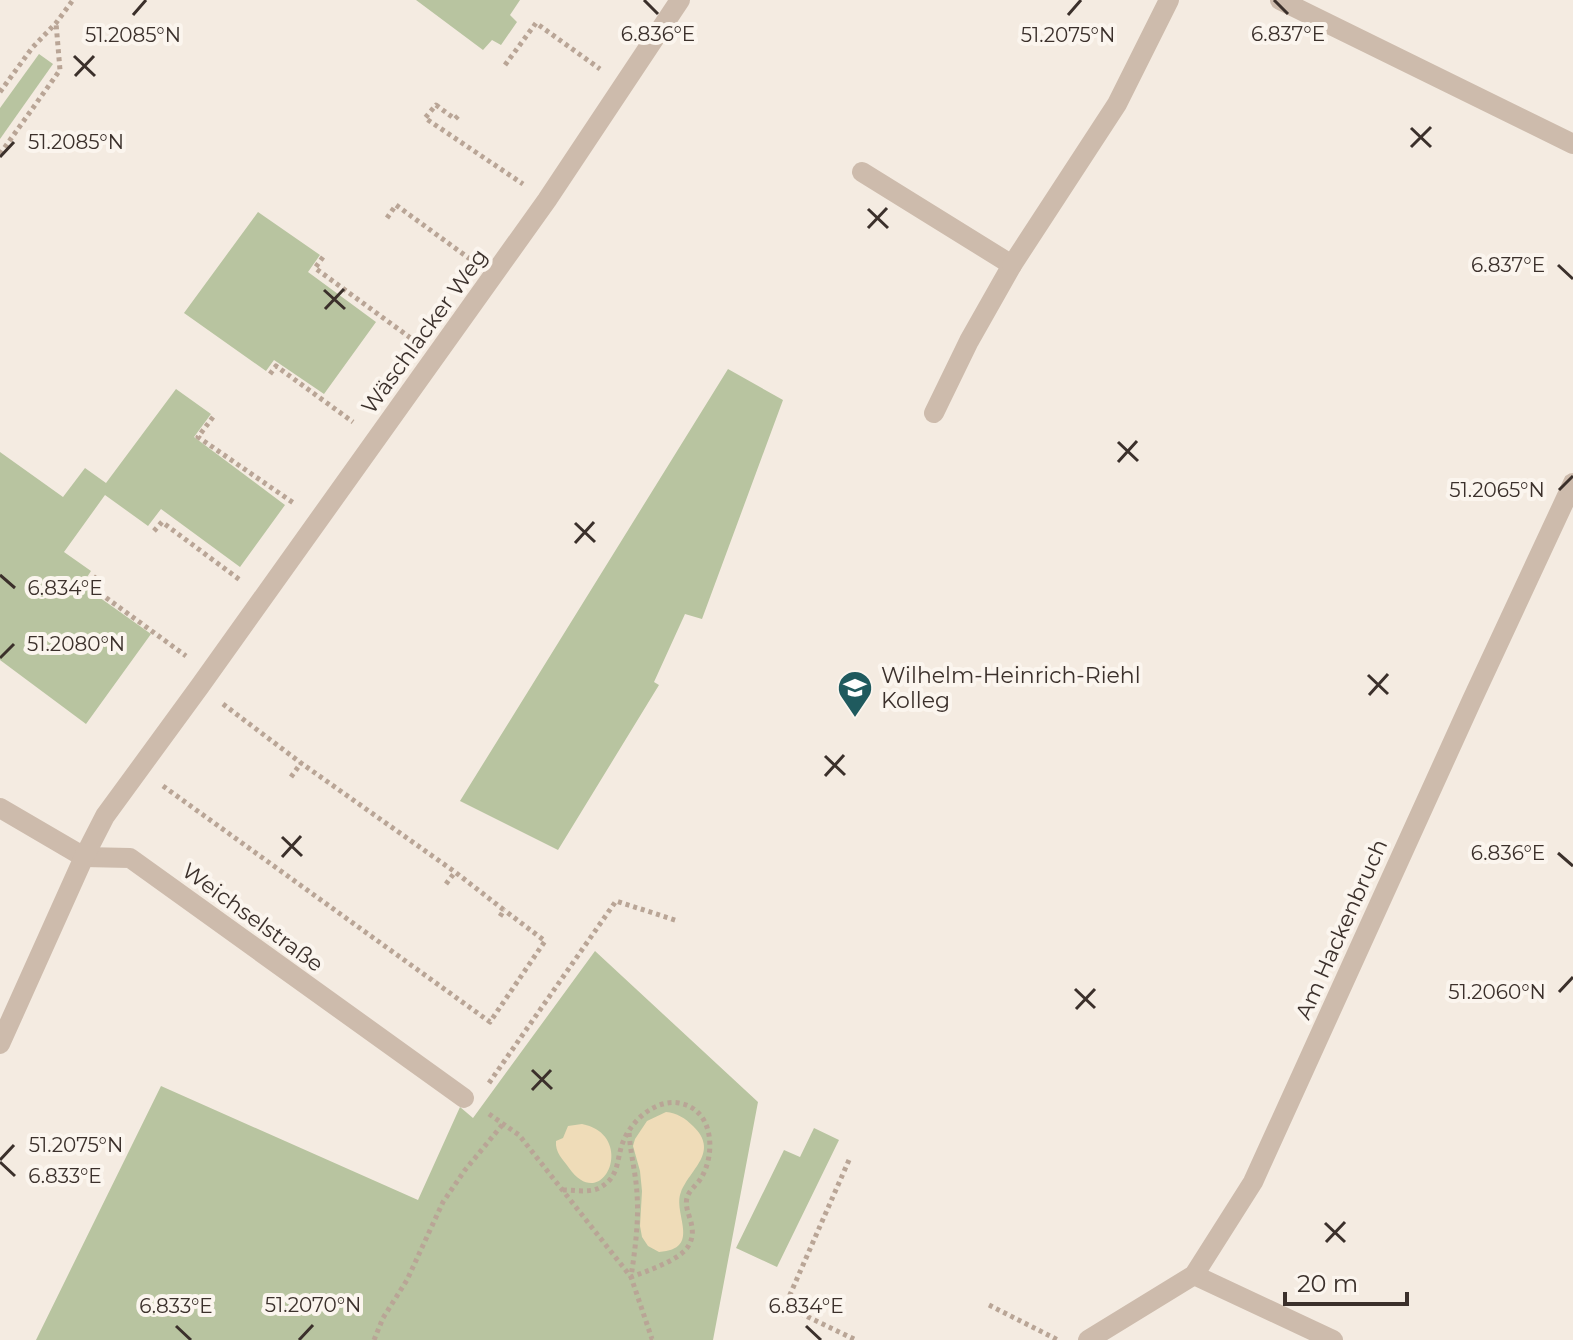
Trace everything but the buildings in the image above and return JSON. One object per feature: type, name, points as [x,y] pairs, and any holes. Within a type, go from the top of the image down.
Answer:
[{"type":"street","name":"Wäschlacker Weg","points":[[0,1044],[105,816],[547,200],[680,0]]},
{"type":"street","points":[[934,413],[969,341],[1012,265],[1117,104],[1169,0]]},
{"type":"street","points":[[1280,0],[1573,144]]},
{"type":"street","points":[[862,172],[1012,265]]},
{"type":"street","name":"Am Hackenbruch","points":[[1088,1340],[1194,1275],[1253,1182],[1572,488]]},
{"type":"street","name":"Weichselstraße","points":[[0,808],[84,857],[130,858],[469,1101]]},
{"type":"street","points":[[1194,1275],[1333,1340]]},
{"type":"path","points":[[0,92],[73,0]]},
{"type":"path","points":[[0,154],[60,70],[56,23]]},
{"type":"path","points":[[505,65],[536,23],[623,86]]},
{"type":"path","points":[[458,116],[455,119],[436,105],[425,118],[547,200]]},
{"type":"path","points":[[387,218],[396,205],[493,276]]},
{"type":"path","points":[[323,257],[315,268],[435,356]]},
{"type":"path","points":[[270,374],[276,366],[377,438]]},
{"type":"path","points":[[213,417],[198,437],[319,521]]},
{"type":"path","points":[[154,531],[162,522],[264,597]]},
{"type":"path","points":[[97,576],[90,586],[301,763],[455,872],[545,941],[490,1022],[139,769]]},
{"type":"path","points":[[291,777],[301,763]]},
{"type":"path","points":[[446,884],[455,872]]},
{"type":"path","points":[[653,1340],[631,1277],[519,1135],[469,1101],[616,901],[678,921]]},
{"type":"path","points":[[499,918],[504,910]]},
{"type":"path","points":[[563,1190],[596,1190],[608,1182],[615,1173],[629,1131],[642,1115],[654,1108],[678,1103],[699,1114],[711,1142],[710,1155],[701,1178],[686,1202],[693,1229],[688,1247],[665,1263],[631,1277]]},
{"type":"path","points":[[374,1340],[383,1318],[407,1280],[443,1202],[503,1124]]},
{"type":"path","points":[[629,1131],[638,1204],[631,1277]]},
{"type":"path","points":[[849,1160],[785,1306],[856,1340]]},
{"type":"path","points":[[989,1305],[1058,1340]]},
{"type":"green space","points":[[416,0],[520,0],[510,15],[517,22],[501,45],[492,40],[483,50]]},
{"type":"green space","points":[[39,54],[53,64],[0,139],[0,108]]},
{"type":"green space","points":[[258,212],[320,255],[308,272],[376,322],[324,394],[274,360],[266,371],[184,313]]},
{"type":"green space","points":[[728,369],[783,400],[702,619],[685,614],[654,682],[659,685],[558,850],[460,801]]},
{"type":"green space","points":[[176,389],[211,414],[194,437],[285,505],[240,567],[161,509],[148,526],[105,495],[64,552],[91,571],[82,585],[151,634],[86,724],[0,660],[0,452],[63,497],[85,468],[106,483]]},
{"type":"green space","points":[[595,951],[758,1102],[713,1340],[36,1340],[161,1086],[418,1200],[460,1107],[473,1118]]},
{"type":"green space","points":[[814,1128],[839,1140],[777,1267],[736,1248],[784,1150],[800,1157]]},
{"type":"sand","points":[[666,1112],[681,1116],[693,1126],[704,1144],[700,1160],[679,1200],[683,1237],[680,1244],[672,1249],[659,1252],[648,1246],[642,1237],[642,1191],[633,1146],[647,1121]]},
{"type":"sand","points":[[582,1124],[599,1131],[608,1142],[611,1155],[603,1178],[593,1183],[582,1180],[569,1168],[556,1145],[568,1126]]},
{"type":"place","name":"Wilhelm-Heinrich-Riehl Kolleg","points":[[855,719]]}]
